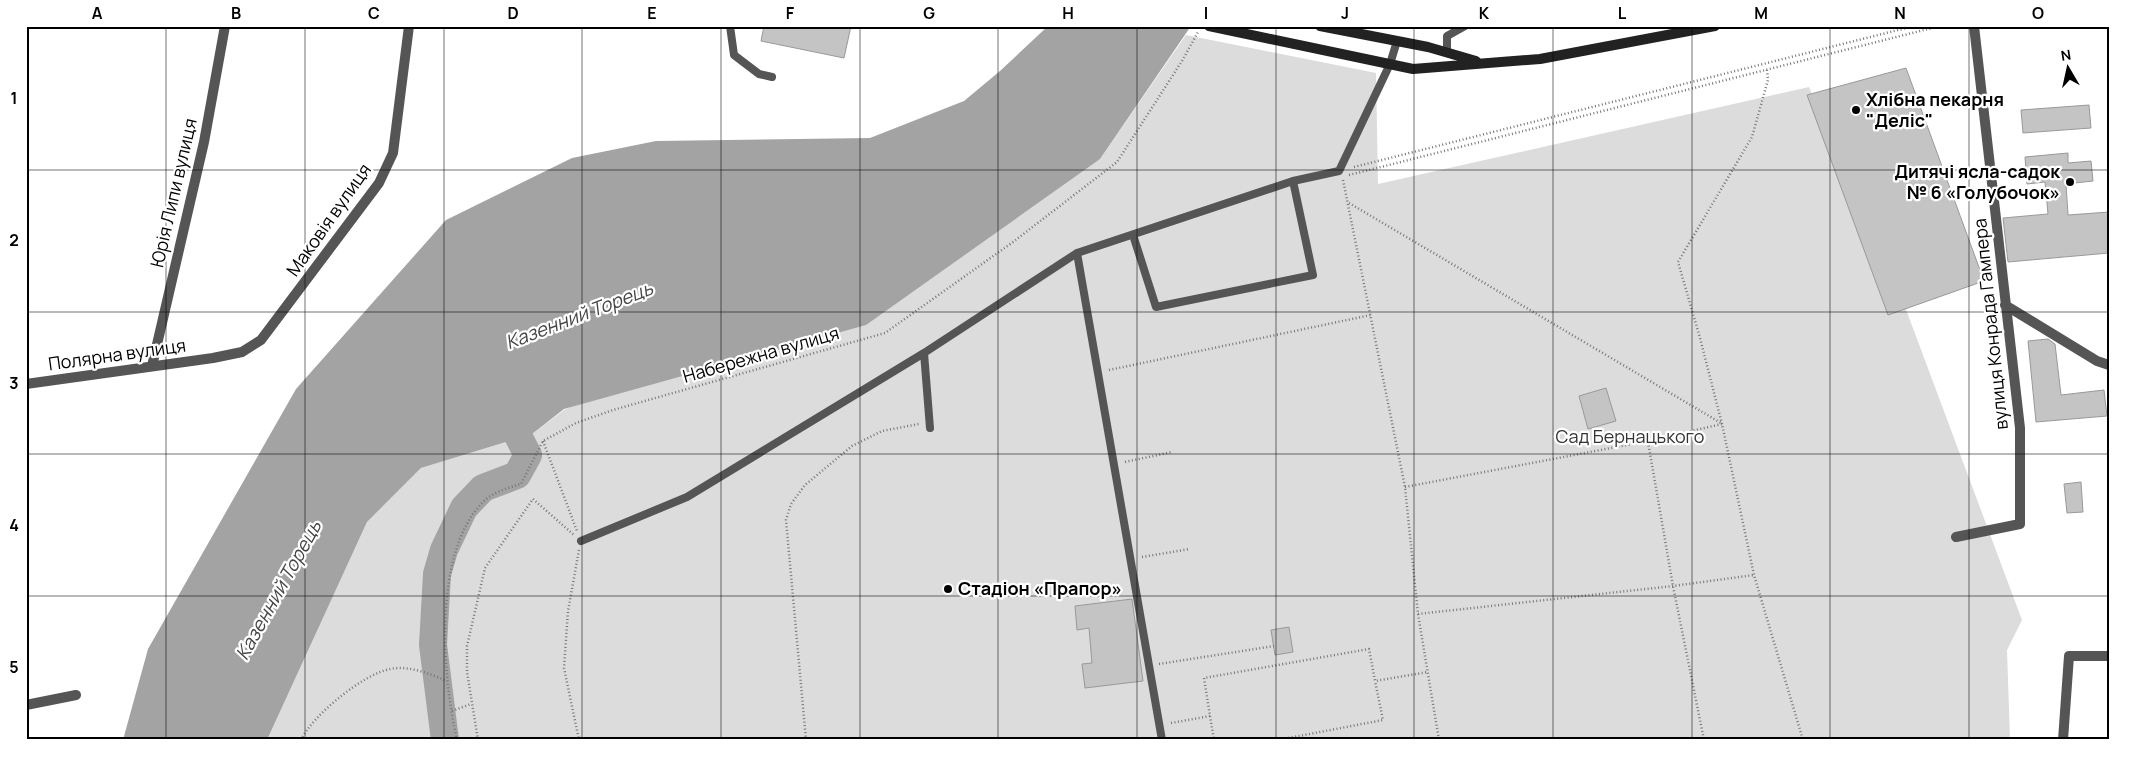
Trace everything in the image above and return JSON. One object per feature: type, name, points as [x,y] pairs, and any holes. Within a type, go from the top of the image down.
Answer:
[{"type":"main road","points":[[1209,26],[1413,69],[1540,59],[1715,26]]},
{"type":"main road","points":[[1320,26],[1428,47],[1484,64]]},
{"type":"street","name":"Юрія Липи вулиця","points":[[152,366],[204,142],[225,26]]},
{"type":"street","name":"Маковія вулиця","points":[[213,358],[242,352],[261,340],[379,183],[393,153],[409,26]]},
{"type":"street","name":"вулиця Конрада Гампера","points":[[1956,537],[2020,524],[2020,428],[1974,26]]},
{"type":"street","points":[[2005,305],[2097,361],[2109,365]]},
{"type":"street","name":"Полярна вулиця","points":[[26,384],[213,358]]},
{"type":"street","points":[[2063,740],[2069,656],[2109,656]]},
{"type":"street","points":[[26,705],[76,696]]},
{"type":"lane","points":[[730,26],[734,55],[759,74],[772,77]]},
{"type":"lane","points":[[1447,53],[1447,36],[1465,26]]},
{"type":"lane","points":[[581,541],[686,497],[924,352],[1077,254],[1293,181],[1339,171],[1390,64],[1397,41]]},
{"type":"lane","points":[[1132,235],[1156,307],[1313,275],[1293,181]]},
{"type":"lane","points":[[1077,254],[1162,740]]},
{"type":"lane","points":[[924,352],[930,424]]},
{"type":"path","name":"Набережна вулиця","points":[[544,441],[576,423],[613,410],[885,332],[1013,242],[1117,162],[1182,61],[1201,26]]},
{"type":"path","points":[[1339,171],[1914,26]]},
{"type":"path","points":[[1440,740],[1418,614],[1405,487],[1343,177],[1940,26]]},
{"type":"path","points":[[1767,70],[1768,80],[1752,137],[1678,262],[1722,424],[1754,575],[1803,740]]},
{"type":"path","points":[[1349,203],[1722,424]]},
{"type":"path","points":[[1098,372],[1371,315]]},
{"type":"path","points":[[806,740],[786,520],[791,504],[805,486],[852,446],[882,431],[930,424]]},
{"type":"path","points":[[1405,487],[1648,441],[1722,424]]},
{"type":"path","points":[[544,441],[581,541],[568,611],[564,668],[579,740]]},
{"type":"path","points":[[457,740],[446,681],[448,585],[468,520],[484,500],[503,489],[521,484],[544,441]]},
{"type":"path","points":[[1648,441],[1673,586],[1704,740]]},
{"type":"path","points":[[1114,464],[1172,452]]},
{"type":"path","points":[[478,740],[467,672],[467,646],[485,568],[532,499],[581,541]]},
{"type":"path","points":[[1130,559],[1190,549]]},
{"type":"path","points":[[1418,614],[1673,586],[1754,575]]},
{"type":"path","points":[[1149,666],[1274,646]]},
{"type":"path","points":[[1214,740],[1204,678],[1369,649],[1383,720],[1278,740]]},
{"type":"path","points":[[301,740],[306,728],[354,685],[390,669],[418,670],[446,681]]},
{"type":"path","points":[[1375,681],[1428,672]]},
{"type":"path","points":[[452,711],[471,704]]},
{"type":"path","points":[[1160,725],[1210,716]]},
{"type":"green space","name":"Сад Бернацького","points":[[1186,35],[1376,73],[1378,184],[1809,87],[1892,272],[2022,620],[2007,650],[2010,740],[267,740],[367,522],[421,468],[532,434],[564,410],[1100,159]]},
{"type":"water","name":"Казенний Торець","points":[[1048,26],[1191,26],[1100,159],[866,325],[564,409],[532,434],[421,468],[367,522],[267,740],[123,740],[148,649],[296,389],[446,220],[572,158],[656,141],[870,138],[964,101],[1000,71]]},
{"type":"building","points":[[764,26],[851,26],[844,58],[761,41]]},
{"type":"building","points":[[1906,68],[1984,281],[1888,315],[1807,95]]},
{"type":"building","points":[[2089,105],[2091,128],[2023,133],[2021,110]]},
{"type":"building","name":"Дитячі ясла-садок № 6 «Голубочок»","points":[[2068,153],[2068,163],[2091,161],[2093,181],[2066,184],[2068,215],[2109,212],[2109,253],[2008,262],[2003,218],[2048,214],[2045,182],[2027,184],[2025,157]]},
{"type":"building","points":[[2048,339],[2055,344],[2061,395],[2104,390],[2107,416],[2036,422],[2028,341]]},
{"type":"building","points":[[1606,388],[1616,421],[1588,429],[1579,396]]},
{"type":"building","points":[[2081,482],[2083,512],[2067,513],[2064,484]]},
{"type":"building","points":[[1132,599],[1143,681],[1085,688],[1082,664],[1092,663],[1089,628],[1077,630],[1075,606]]},
{"type":"building","points":[[1289,627],[1293,652],[1275,655],[1271,630]]},
{"type":"waterway","points":[[445,740],[433,645],[437,574],[444,550],[464,508],[483,488],[517,475],[528,455],[502,405]]},
{"type":"place","name":"Хлібна пекарня \"Деліс\"","points":[[1856,110]]},
{"type":"place","name":"Дитячі ясла-садок № 6 «Голубочок»","points":[[2070,182]]},
{"type":"place","name":"Стадіон «Прапор»","points":[[948,589]]}]
